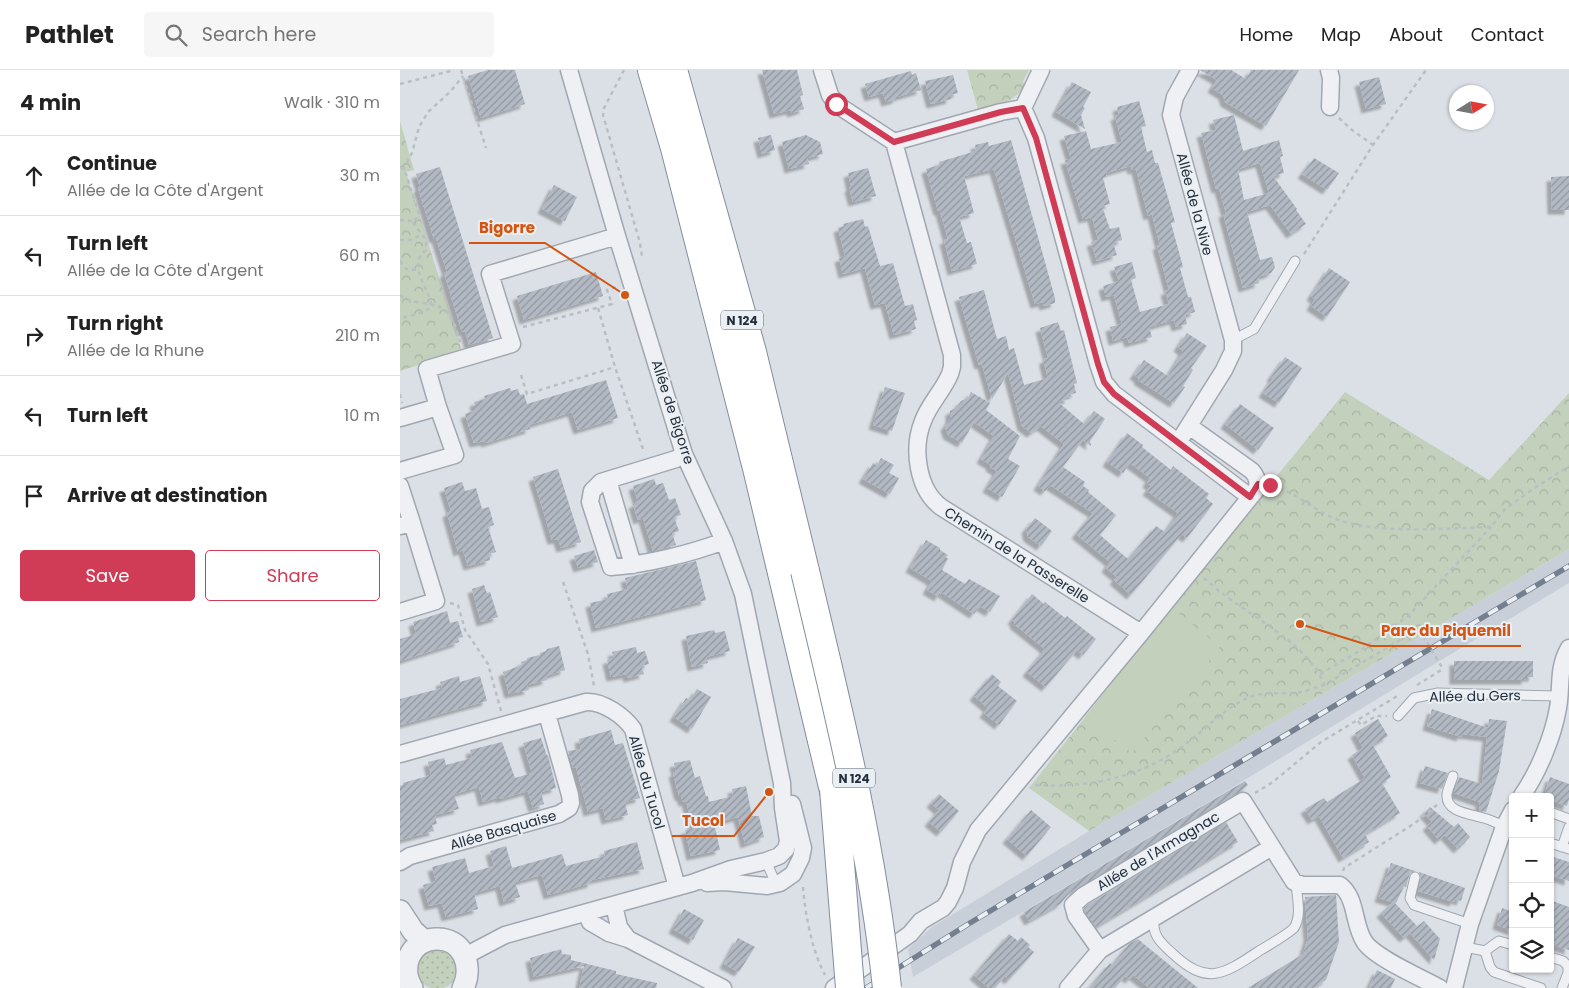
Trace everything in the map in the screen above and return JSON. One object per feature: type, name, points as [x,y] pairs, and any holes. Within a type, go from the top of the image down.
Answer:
[{"type":"highway","name":"N 124","points":[[652,70],[793,571],[846,742],[868,850],[881,927],[887,988]]},
{"type":"highway","name":"N 124","points":[[673,70],[752,352],[834,789],[848,854],[865,988]]},
{"type":"highway","points":[[846,742],[888,904],[901,988]]},
{"type":"highway","points":[[834,789],[837,985]]},
{"type":"street","name":"Allée de Bigorre","points":[[569,70],[617,236],[684,454],[724,541],[743,594],[782,783],[783,808],[788,837],[788,845],[784,853],[766,861],[731,869],[684,885]]},
{"type":"street","points":[[822,70],[830,95],[836,104],[894,142],[1001,112],[1023,108]]},
{"type":"street","points":[[1041,70],[1023,108],[1036,138],[1104,382],[1114,394],[1178,444],[1254,491]]},
{"type":"street","name":"Allée de la Nive","points":[[1190,70],[1175,97],[1171,115],[1233,340]]},
{"type":"street","points":[[1329,70],[1331,78],[1330,106]]},
{"type":"street","name":"Chemin de la Passerelle","points":[[894,142],[952,355],[952,367],[947,382],[927,412],[920,430],[918,444],[919,466],[929,496],[941,507],[1141,633]]},
{"type":"street","points":[[400,471],[455,455],[427,369],[512,344],[490,274],[617,236]]},
{"type":"street","points":[[1178,444],[1230,358],[1233,351],[1233,340]]},
{"type":"street","points":[[400,418],[438,407]]},
{"type":"street","points":[[837,985],[910,934],[921,921],[948,902],[955,888],[962,862],[978,830],[1194,568],[1254,491],[1256,475],[1252,471],[1189,426]]},
{"type":"street","points":[[684,454],[676,459],[608,480],[595,486],[591,493],[590,502],[611,567],[633,565],[724,541]]},
{"type":"street","points":[[608,480],[633,565]]},
{"type":"street","points":[[400,486],[406,525],[436,601],[400,612]]},
{"type":"street","points":[[1524,793],[1539,767],[1557,716],[1563,690],[1562,663],[1569,648]]},
{"type":"street","points":[[400,754],[586,702],[598,703]]},
{"type":"street","name":"Allée du Tucol","points":[[598,703],[624,718],[633,729],[684,885]]},
{"type":"street","name":"Allée Basquaise","points":[[400,862],[410,856],[559,814],[569,808],[570,795],[548,714]]},
{"type":"street","name":"Allée de Bigorre","points":[[782,783],[794,811],[801,838],[802,854],[799,865]]},
{"type":"street","points":[[1244,800],[1296,884],[1338,884],[1347,891],[1366,945],[1378,955],[1440,988]]},
{"type":"street","name":"Allée de l'Armagnac","points":[[1100,950],[1076,916],[1074,905],[1083,896],[1244,800]]},
{"type":"street","points":[[1454,988],[1470,924],[1508,828]]},
{"type":"street","points":[[1068,988],[1100,950],[1272,847]]},
{"type":"street","points":[[465,956],[505,935],[684,885],[724,882],[766,886],[776,884],[789,877],[799,865]]},
{"type":"street","points":[[614,905],[619,927],[628,939]]},
{"type":"street","points":[[400,911],[412,931],[424,941]]},
{"type":"street","points":[[587,912],[590,922],[609,933],[628,939],[701,983],[723,988]]},
{"type":"street","points":[[400,939],[406,978]]},
{"type":"street","points":[[406,978],[414,948],[424,941],[447,940],[458,946],[468,964],[467,981],[463,988]]},
{"type":"lane","points":[[1233,340],[1254,329],[1295,261]]},
{"type":"lane","name":"Allée du Gers","points":[[1398,716],[1414,698],[1438,693],[1563,690]]},
{"type":"lane","points":[[1453,776],[1447,799],[1453,808],[1488,819],[1508,828]]},
{"type":"lane","points":[[1554,813],[1569,819]]},
{"type":"lane","points":[[1554,844],[1566,848],[1569,828]]},
{"type":"lane","points":[[766,861],[776,884]]},
{"type":"lane","points":[[1414,877],[1410,898],[1414,905],[1470,924]]},
{"type":"lane","points":[[1154,918],[1154,930],[1158,940],[1175,956],[1198,972],[1207,974],[1220,973],[1236,966],[1294,928],[1298,920],[1296,884]]},
{"type":"lane","points":[[1465,947],[1485,950],[1499,941],[1509,943]]},
{"type":"lane","points":[[1485,950],[1490,967],[1494,972],[1541,988]]},
{"type":"lane","points":[[1554,958],[1563,961],[1568,966],[1568,973],[1562,988]]},
{"type":"path","points":[[400,84],[454,70]]},
{"type":"path","points":[[461,70],[486,148]]},
{"type":"path","points":[[624,70],[602,115],[640,243],[642,256],[639,260],[626,264]]},
{"type":"path","points":[[1295,261],[1306,252],[1373,145],[1426,70]]},
{"type":"path","points":[[403,170],[412,153],[419,127],[428,112],[450,92],[463,76]]},
{"type":"path","points":[[1330,106],[1341,120],[1373,145]]},
{"type":"path","points":[[400,166],[412,190],[418,214],[415,220],[400,220]]},
{"type":"path","points":[[400,318],[426,311],[430,308],[431,304],[429,292],[418,270],[418,258],[426,250],[426,240],[412,221]]},
{"type":"path","points":[[400,240],[411,240],[422,234]]},
{"type":"path","points":[[400,261],[406,269],[418,270]]},
{"type":"path","points":[[507,332],[612,304],[607,290],[632,283]]},
{"type":"path","points":[[400,295],[406,301],[431,304],[448,312],[452,317],[465,358]]},
{"type":"path","points":[[598,308],[615,367],[649,468]]},
{"type":"path","points":[[521,375],[527,394],[615,367]]},
{"type":"path","points":[[1320,674],[1361,650],[1408,616],[1491,527],[1504,510],[1569,466]]},
{"type":"path","points":[[1254,491],[1270,485],[1281,488],[1322,512],[1352,524],[1386,528],[1491,527]]},
{"type":"path","points":[[1194,568],[1207,581],[1295,647],[1320,674],[1324,685]]},
{"type":"path","points":[[564,582],[588,654],[598,703]]},
{"type":"path","points":[[436,601],[458,605],[465,630],[488,664],[505,725]]},
{"type":"path","points":[[1022,776],[1030,784],[1037,785],[1087,783],[1126,776],[1160,760],[1185,744],[1244,700],[1261,694],[1308,691],[1324,685],[1419,629],[1442,669]]},
{"type":"path","points":[[1244,800],[1273,782],[1321,742],[1358,721],[1360,725],[1376,716],[1398,716]]},
{"type":"path","points":[[1338,884],[1344,868],[1415,823],[1434,806],[1447,799]]},
{"type":"path","points":[[799,865],[804,868],[803,889],[818,963],[837,985]]},
{"type":"shaded area","points":[[1569,549],[1569,583],[1225,792],[913,977],[908,949],[932,927],[1089,831]]},
{"type":"green space","points":[[967,70],[1029,70],[1023,81],[1025,87],[1009,101],[978,110]]},
{"type":"green space","points":[[400,121],[414,170],[406,172],[462,351],[400,371]]},
{"type":"green space","points":[[1345,392],[1489,480],[1569,393],[1569,549],[1089,831],[1029,788]]},
{"type":"green space","points":[[1171,607],[1220,647],[1132,753],[1085,717]]},
{"type":"green space","points":[[441,949],[448,952],[454,958],[457,969],[456,977],[448,986],[441,989],[433,989],[426,986],[418,977],[417,965],[420,958],[429,950]]},
{"type":"building","points":[[488,70],[515,70],[525,104],[481,118],[468,76]]},
{"type":"building","points":[[762,70],[797,70],[803,95],[800,96],[804,109],[792,113],[791,110],[774,114]]},
{"type":"building","points":[[1200,70],[1231,70],[1246,79],[1251,70],[1299,70],[1266,126],[1225,102],[1223,95],[1212,88],[1217,80]]},
{"type":"building","points":[[911,71],[912,75],[916,73],[921,90],[886,102],[883,93],[869,97],[865,84]]},
{"type":"building","points":[[953,75],[958,93],[950,95],[951,99],[931,104],[925,81]]},
{"type":"building","points":[[1379,77],[1386,104],[1366,109],[1359,82]]},
{"type":"building","points":[[1072,82],[1091,92],[1081,115],[1085,129],[1056,112]]},
{"type":"building","points":[[1139,101],[1146,126],[1141,127],[1147,152],[1152,150],[1155,163],[1158,163],[1175,222],[1171,223],[1183,267],[1180,268],[1188,297],[1191,297],[1195,312],[1185,315],[1187,324],[1176,327],[1174,320],[1149,327],[1152,337],[1129,343],[1127,337],[1113,341],[1110,327],[1122,324],[1114,295],[1106,297],[1103,286],[1119,281],[1114,267],[1132,262],[1136,278],[1131,280],[1140,312],[1169,304],[1165,291],[1169,290],[1157,245],[1160,245],[1152,214],[1148,216],[1136,169],[1132,170],[1131,166],[1106,173],[1107,177],[1103,178],[1110,204],[1102,206],[1110,229],[1119,227],[1122,240],[1113,243],[1117,255],[1097,261],[1091,242],[1098,240],[1092,217],[1083,219],[1065,160],[1071,159],[1064,136],[1086,131],[1091,149],[1122,142],[1115,116],[1119,115],[1117,107]]},
{"type":"building","points":[[1234,115],[1243,151],[1279,140],[1283,156],[1280,157],[1284,173],[1273,176],[1306,224],[1291,234],[1270,205],[1247,212],[1260,260],[1272,257],[1275,267],[1271,273],[1258,277],[1259,283],[1243,288],[1223,213],[1226,213],[1219,188],[1216,189],[1201,133],[1216,130],[1213,120]],"holes":[[[1260,163],[1269,193],[1244,200],[1238,169]]]},
{"type":"building","points":[[771,135],[775,150],[762,154],[758,138]]},
{"type":"building","points":[[806,135],[820,142],[823,154],[807,158],[809,164],[789,169],[782,142]]},
{"type":"building","points":[[1011,140],[1055,298],[1055,303],[1044,306],[1043,302],[1035,304],[994,169],[964,176],[974,213],[959,217],[967,243],[971,242],[977,264],[952,271],[944,240],[948,239],[926,169],[939,165],[939,162],[976,151],[975,145],[988,142],[989,146]]},
{"type":"building","points":[[1314,158],[1339,173],[1327,190],[1302,174]]},
{"type":"building","points":[[440,167],[493,338],[469,345],[465,331],[462,332],[444,273],[447,272],[436,238],[434,239],[418,188],[420,187],[416,174]]},
{"type":"building","points":[[868,168],[876,196],[853,202],[849,188],[851,187],[848,173]]},
{"type":"building","points":[[1569,176],[1569,210],[1552,210],[1551,177]]},
{"type":"building","points":[[554,185],[577,197],[565,221],[542,209]]},
{"type":"building","points":[[863,219],[865,227],[868,226],[880,266],[893,263],[905,306],[913,304],[917,320],[914,321],[916,329],[894,335],[885,303],[875,305],[865,268],[843,274],[839,258],[845,256],[838,228],[844,226],[843,224]]},
{"type":"building","points":[[1329,268],[1350,282],[1327,317],[1311,306],[1315,299],[1311,296]]},
{"type":"building","points":[[596,272],[603,296],[524,320],[517,296]]},
{"type":"building","points":[[984,290],[997,339],[1006,336],[1009,350],[1014,348],[1024,385],[1048,378],[1044,359],[1048,358],[1040,328],[1058,322],[1061,331],[1064,330],[1077,383],[1074,384],[1076,393],[1068,395],[1069,399],[1058,402],[1084,424],[1094,411],[1105,419],[1090,441],[1091,446],[1083,440],[1063,467],[1085,482],[1083,486],[1089,490],[1088,492],[1116,515],[1100,535],[1128,559],[1156,526],[1165,532],[1178,513],[1147,491],[1151,486],[1147,483],[1150,478],[1130,463],[1123,473],[1107,462],[1127,433],[1171,470],[1173,466],[1209,494],[1206,498],[1213,504],[1187,538],[1182,534],[1131,595],[1114,580],[1117,577],[1106,568],[1110,562],[1076,534],[1093,513],[1050,485],[1045,491],[1038,486],[1064,444],[1041,426],[1031,433],[1022,426],[1008,373],[992,399],[982,364],[979,365],[959,297]]},
{"type":"building","points":[[1187,333],[1207,346],[1191,368],[1193,370],[1183,386],[1185,387],[1174,403],[1138,380],[1139,378],[1134,375],[1144,360],[1168,376],[1183,351],[1178,347]]},
{"type":"building","points":[[1285,357],[1302,368],[1279,403],[1263,393],[1273,378],[1271,377]]},
{"type":"building","points":[[606,380],[618,418],[578,430],[572,412],[529,425],[530,429],[486,443],[485,441],[474,443],[465,414],[476,410],[474,402],[485,399],[484,396],[510,388],[511,391],[518,389],[520,395],[524,394],[527,404]]},
{"type":"building","points":[[885,387],[905,393],[892,431],[873,425]]},
{"type":"building","points":[[971,392],[990,403],[986,410],[1020,436],[1008,459],[1020,466],[1002,497],[987,488],[997,471],[981,459],[994,436],[974,422],[962,443],[948,435],[945,427],[950,419],[950,411],[956,408],[961,401],[968,398]]},
{"type":"building","points":[[1240,404],[1274,428],[1258,450],[1225,424]]},
{"type":"building","points":[[881,458],[894,465],[889,473],[899,478],[890,494],[863,479],[873,463],[877,466]]},
{"type":"building","points":[[558,469],[581,542],[561,548],[558,539],[552,540],[533,477]]},
{"type":"building","points":[[654,479],[656,485],[663,483],[669,500],[675,498],[681,515],[674,517],[679,531],[672,533],[676,545],[653,551],[643,518],[638,520],[633,504],[638,502],[633,486]]},
{"type":"building","points":[[462,482],[465,491],[476,488],[482,509],[489,507],[494,525],[488,527],[496,552],[489,554],[490,560],[468,566],[463,550],[458,552],[447,513],[451,511],[444,488]]},
{"type":"building","points":[[1035,518],[1052,531],[1041,546],[1028,537],[1026,529]]},
{"type":"building","points":[[926,540],[948,555],[942,570],[965,584],[969,579],[1000,596],[990,612],[980,606],[974,614],[941,592],[939,597],[927,590],[932,581],[910,568]]},
{"type":"building","points":[[594,550],[598,562],[578,568],[574,556]]},
{"type":"building","points":[[696,561],[706,600],[596,628],[590,603],[608,599],[607,594],[628,589],[625,578]]},
{"type":"building","points":[[484,585],[487,593],[490,592],[498,617],[481,622],[472,589]]},
{"type":"building","points":[[1032,594],[1065,618],[1067,616],[1096,639],[1083,655],[1077,650],[1046,687],[1027,672],[1045,649],[1014,624],[1015,622],[1012,620]]},
{"type":"building","points":[[447,611],[450,623],[458,621],[463,637],[458,638],[459,642],[400,661],[400,639],[416,634],[413,622]]},
{"type":"building","points":[[714,630],[715,633],[725,631],[730,651],[706,657],[708,663],[692,667],[686,636]]},
{"type":"building","points":[[559,646],[565,670],[546,676],[547,680],[527,685],[529,690],[509,694],[503,672],[522,665],[521,662],[527,660],[527,658],[540,655],[540,653],[547,649]]},
{"type":"building","points":[[636,647],[637,653],[645,651],[649,664],[641,666],[644,674],[628,678],[627,674],[611,677],[607,660],[614,658],[612,652]]},
{"type":"building","points":[[1454,661],[1533,661],[1533,677],[1526,677],[1526,680],[1454,680]]},
{"type":"building","points":[[992,674],[1001,682],[998,686],[1017,701],[999,725],[984,713],[988,708],[974,696]]},
{"type":"building","points":[[459,676],[460,682],[480,676],[487,701],[400,725],[400,699],[442,688],[440,682]]},
{"type":"building","points":[[697,689],[711,697],[692,729],[674,717],[686,698],[690,700]]},
{"type":"building","points":[[1432,709],[1488,728],[1489,719],[1507,721],[1499,771],[1486,812],[1479,810],[1480,802],[1454,793],[1459,777],[1482,784],[1487,737],[1462,734],[1461,737],[1427,726]]},
{"type":"building","points":[[1378,719],[1388,736],[1373,745],[1391,777],[1382,783],[1400,813],[1365,834],[1369,842],[1343,858],[1319,816],[1312,820],[1305,809],[1324,798],[1327,802],[1365,778],[1352,755],[1363,748],[1355,733]]},
{"type":"building","points":[[611,730],[615,745],[623,743],[640,798],[625,802],[628,815],[606,820],[603,808],[588,812],[576,767],[573,768],[568,751],[581,749],[579,739]]},
{"type":"building","points":[[541,738],[548,755],[556,788],[541,792],[544,804],[533,808],[528,791],[483,802],[479,787],[454,794],[459,809],[435,815],[437,824],[432,825],[434,831],[400,840],[400,786],[403,783],[431,775],[428,762],[444,758],[446,765],[472,758],[470,750],[502,742],[515,778],[532,773],[523,743]]},
{"type":"building","points":[[690,760],[695,778],[700,776],[709,802],[733,796],[732,789],[746,786],[752,816],[759,816],[764,837],[745,844],[738,817],[714,823],[720,850],[691,856],[685,830],[693,828],[686,801],[683,802],[681,796],[679,796],[673,773],[676,772],[674,763]]},
{"type":"building","points":[[1425,766],[1448,773],[1442,789],[1420,783]]},
{"type":"building","points":[[1550,777],[1569,784],[1567,806],[1554,801],[1554,793],[1545,793]]},
{"type":"building","points":[[1245,781],[1248,785],[1241,791],[1072,890],[1060,904],[1029,921],[1024,912]]},
{"type":"building","points":[[939,794],[959,811],[941,832],[929,822],[939,810],[931,803]]},
{"type":"building","points":[[1430,807],[1454,827],[1458,823],[1470,837],[1458,849],[1445,835],[1439,840],[1427,826],[1432,822],[1424,813]]},
{"type":"building","points":[[1031,810],[1051,827],[1027,856],[1007,839]]},
{"type":"building","points":[[1226,822],[1238,842],[1096,927],[1085,912],[1084,908],[1089,904]]},
{"type":"building","points":[[637,842],[644,869],[592,880],[592,883],[548,895],[542,875],[515,882],[520,897],[504,902],[500,886],[474,893],[478,909],[446,917],[442,903],[429,906],[423,885],[436,881],[432,867],[465,858],[469,873],[494,866],[490,851],[506,846],[512,868],[562,854],[566,866],[605,856],[604,851]]},
{"type":"building","points":[[1554,857],[1569,862],[1569,881],[1554,876]]},
{"type":"building","points":[[1391,863],[1415,871],[1410,873],[1406,887],[1404,886],[1396,903],[1394,902],[1417,926],[1413,930],[1424,921],[1440,939],[1434,960],[1410,933],[1404,938],[1381,913],[1393,902],[1379,898]]},
{"type":"building","points":[[1419,872],[1465,888],[1461,901],[1455,899],[1454,902],[1418,891],[1421,878]]},
{"type":"building","points":[[1336,895],[1339,942],[1326,980],[1313,988],[1248,988],[1303,954],[1308,938],[1305,897]]},
{"type":"building","points":[[1554,901],[1569,907],[1569,950],[1554,945]]},
{"type":"building","points":[[1502,908],[1509,911],[1509,930],[1497,925]]},
{"type":"building","points":[[684,909],[704,920],[693,940],[673,929]]},
{"type":"building","points":[[1009,934],[1018,941],[1021,937],[1030,945],[1028,947],[1034,952],[1009,980],[1005,976],[995,988],[989,988],[974,975]]},
{"type":"building","points":[[738,938],[755,947],[739,972],[724,964]]},
{"type":"building","points":[[1138,939],[1198,988],[1150,988],[1133,975],[1130,979],[1125,976],[1115,988],[1089,988],[1110,963],[1112,965],[1129,944]]},
{"type":"building","points":[[561,949],[562,954],[571,955],[571,960],[616,971],[616,974],[657,983],[656,988],[579,988],[584,966],[534,977],[530,958]]},
{"type":"building","points":[[1377,970],[1395,979],[1391,988],[1369,988]]},
{"type":"railway","points":[[866,988],[970,923],[1569,566]]},
{"type":"place","name":"Bigorre","points":[[625,295]]},
{"type":"place","name":"Parc du Piquemil","points":[[1300,624]]},
{"type":"place","name":"Tucol","points":[[769,792]]},
{"type":"route","points":[[836,104],[894,142],[1001,112],[1023,108],[1036,138],[1104,382],[1114,394],[1250,497],[1258,484],[1270,485]]}]
